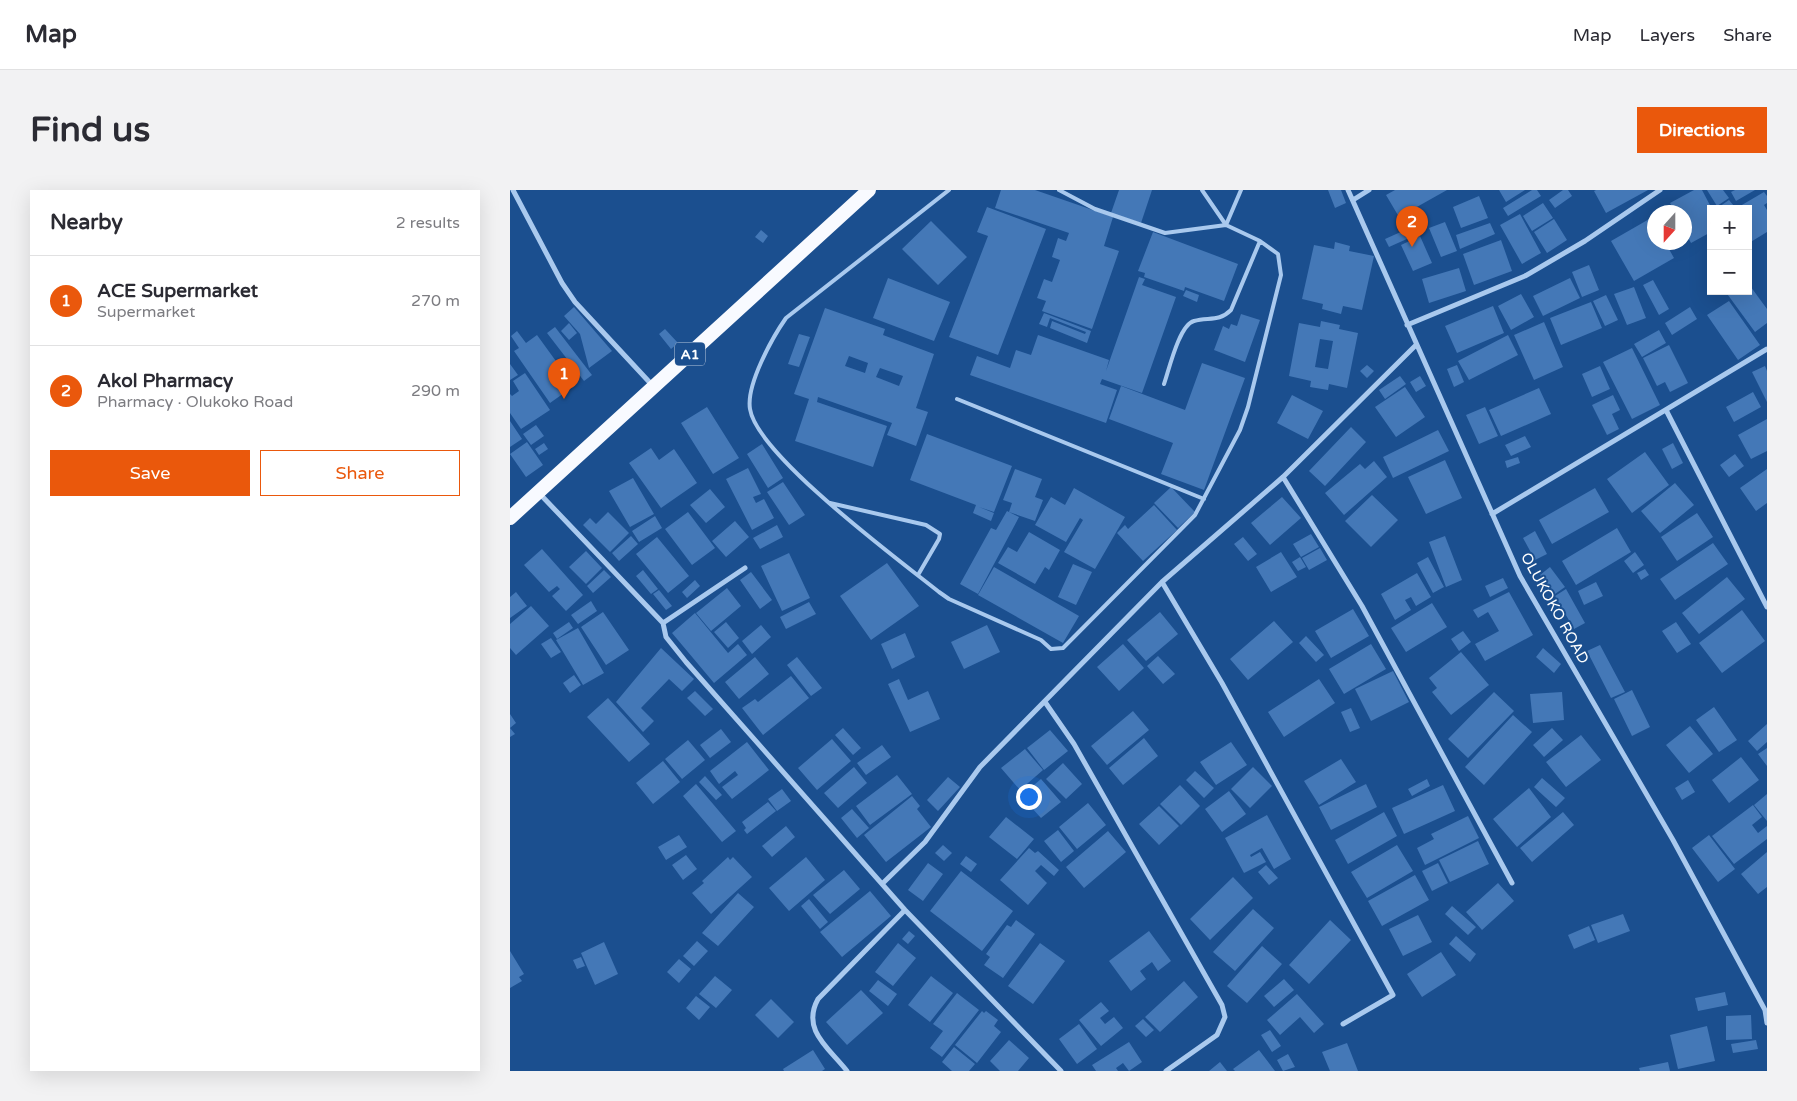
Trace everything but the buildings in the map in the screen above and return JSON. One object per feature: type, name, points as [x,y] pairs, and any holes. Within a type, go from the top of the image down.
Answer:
[{"type":"highway","name":"A1","points":[[510,518],[869,190]]},
{"type":"street","points":[[513,190],[562,283],[575,302],[654,387]]},
{"type":"street","name":"OLUKOKO ROAD","points":[[1348,190],[1520,576],[1673,840],[1766,1010],[1767,1023]]},
{"type":"street","points":[[1353,200],[1370,190]]},
{"type":"street","points":[[1407,325],[1524,276],[1585,241],[1660,190]]},
{"type":"street","points":[[882,884],[925,842],[980,767],[1162,582],[1283,477],[1416,345]]},
{"type":"street","points":[[1492,514],[1767,349]]},
{"type":"street","points":[[1666,410],[1767,607]]},
{"type":"street","points":[[1283,477],[1362,606],[1512,884]]},
{"type":"street","points":[[538,492],[663,623],[666,637],[686,662],[905,910],[1061,1071]]},
{"type":"street","points":[[663,623],[745,568]]},
{"type":"street","points":[[1162,582],[1222,683],[1392,995],[1343,1024]]},
{"type":"street","points":[[1046,702],[1074,744],[1222,1005],[1225,1017],[1217,1034],[1166,1071]]},
{"type":"street","points":[[847,1071],[820,1041],[812,1022],[811,1011],[818,999],[905,910]]},
{"type":"lane","points":[[949,190],[786,318],[774,335],[752,389],[750,409],[759,430],[796,473],[828,502],[918,575],[949,599],[1041,640],[1051,649],[1063,648],[1195,515],[1246,415],[1281,275],[1278,254],[1260,241],[1226,225],[1202,190]]},
{"type":"lane","points":[[1059,190],[1095,209],[1165,233],[1226,225]]},
{"type":"lane","points":[[1226,225],[1241,190]]},
{"type":"lane","points":[[1164,384],[1184,327],[1192,321],[1213,320],[1225,316],[1231,310],[1260,241]]},
{"type":"lane","points":[[957,399],[1204,499]]},
{"type":"lane","points":[[828,502],[926,524],[937,530],[940,534],[939,539],[918,575]]},
{"type":"place","name":"Akol Pharmacy","points":[[1412,247]]},
{"type":"place","name":"ACE Supermarket","points":[[564,399]]}]
